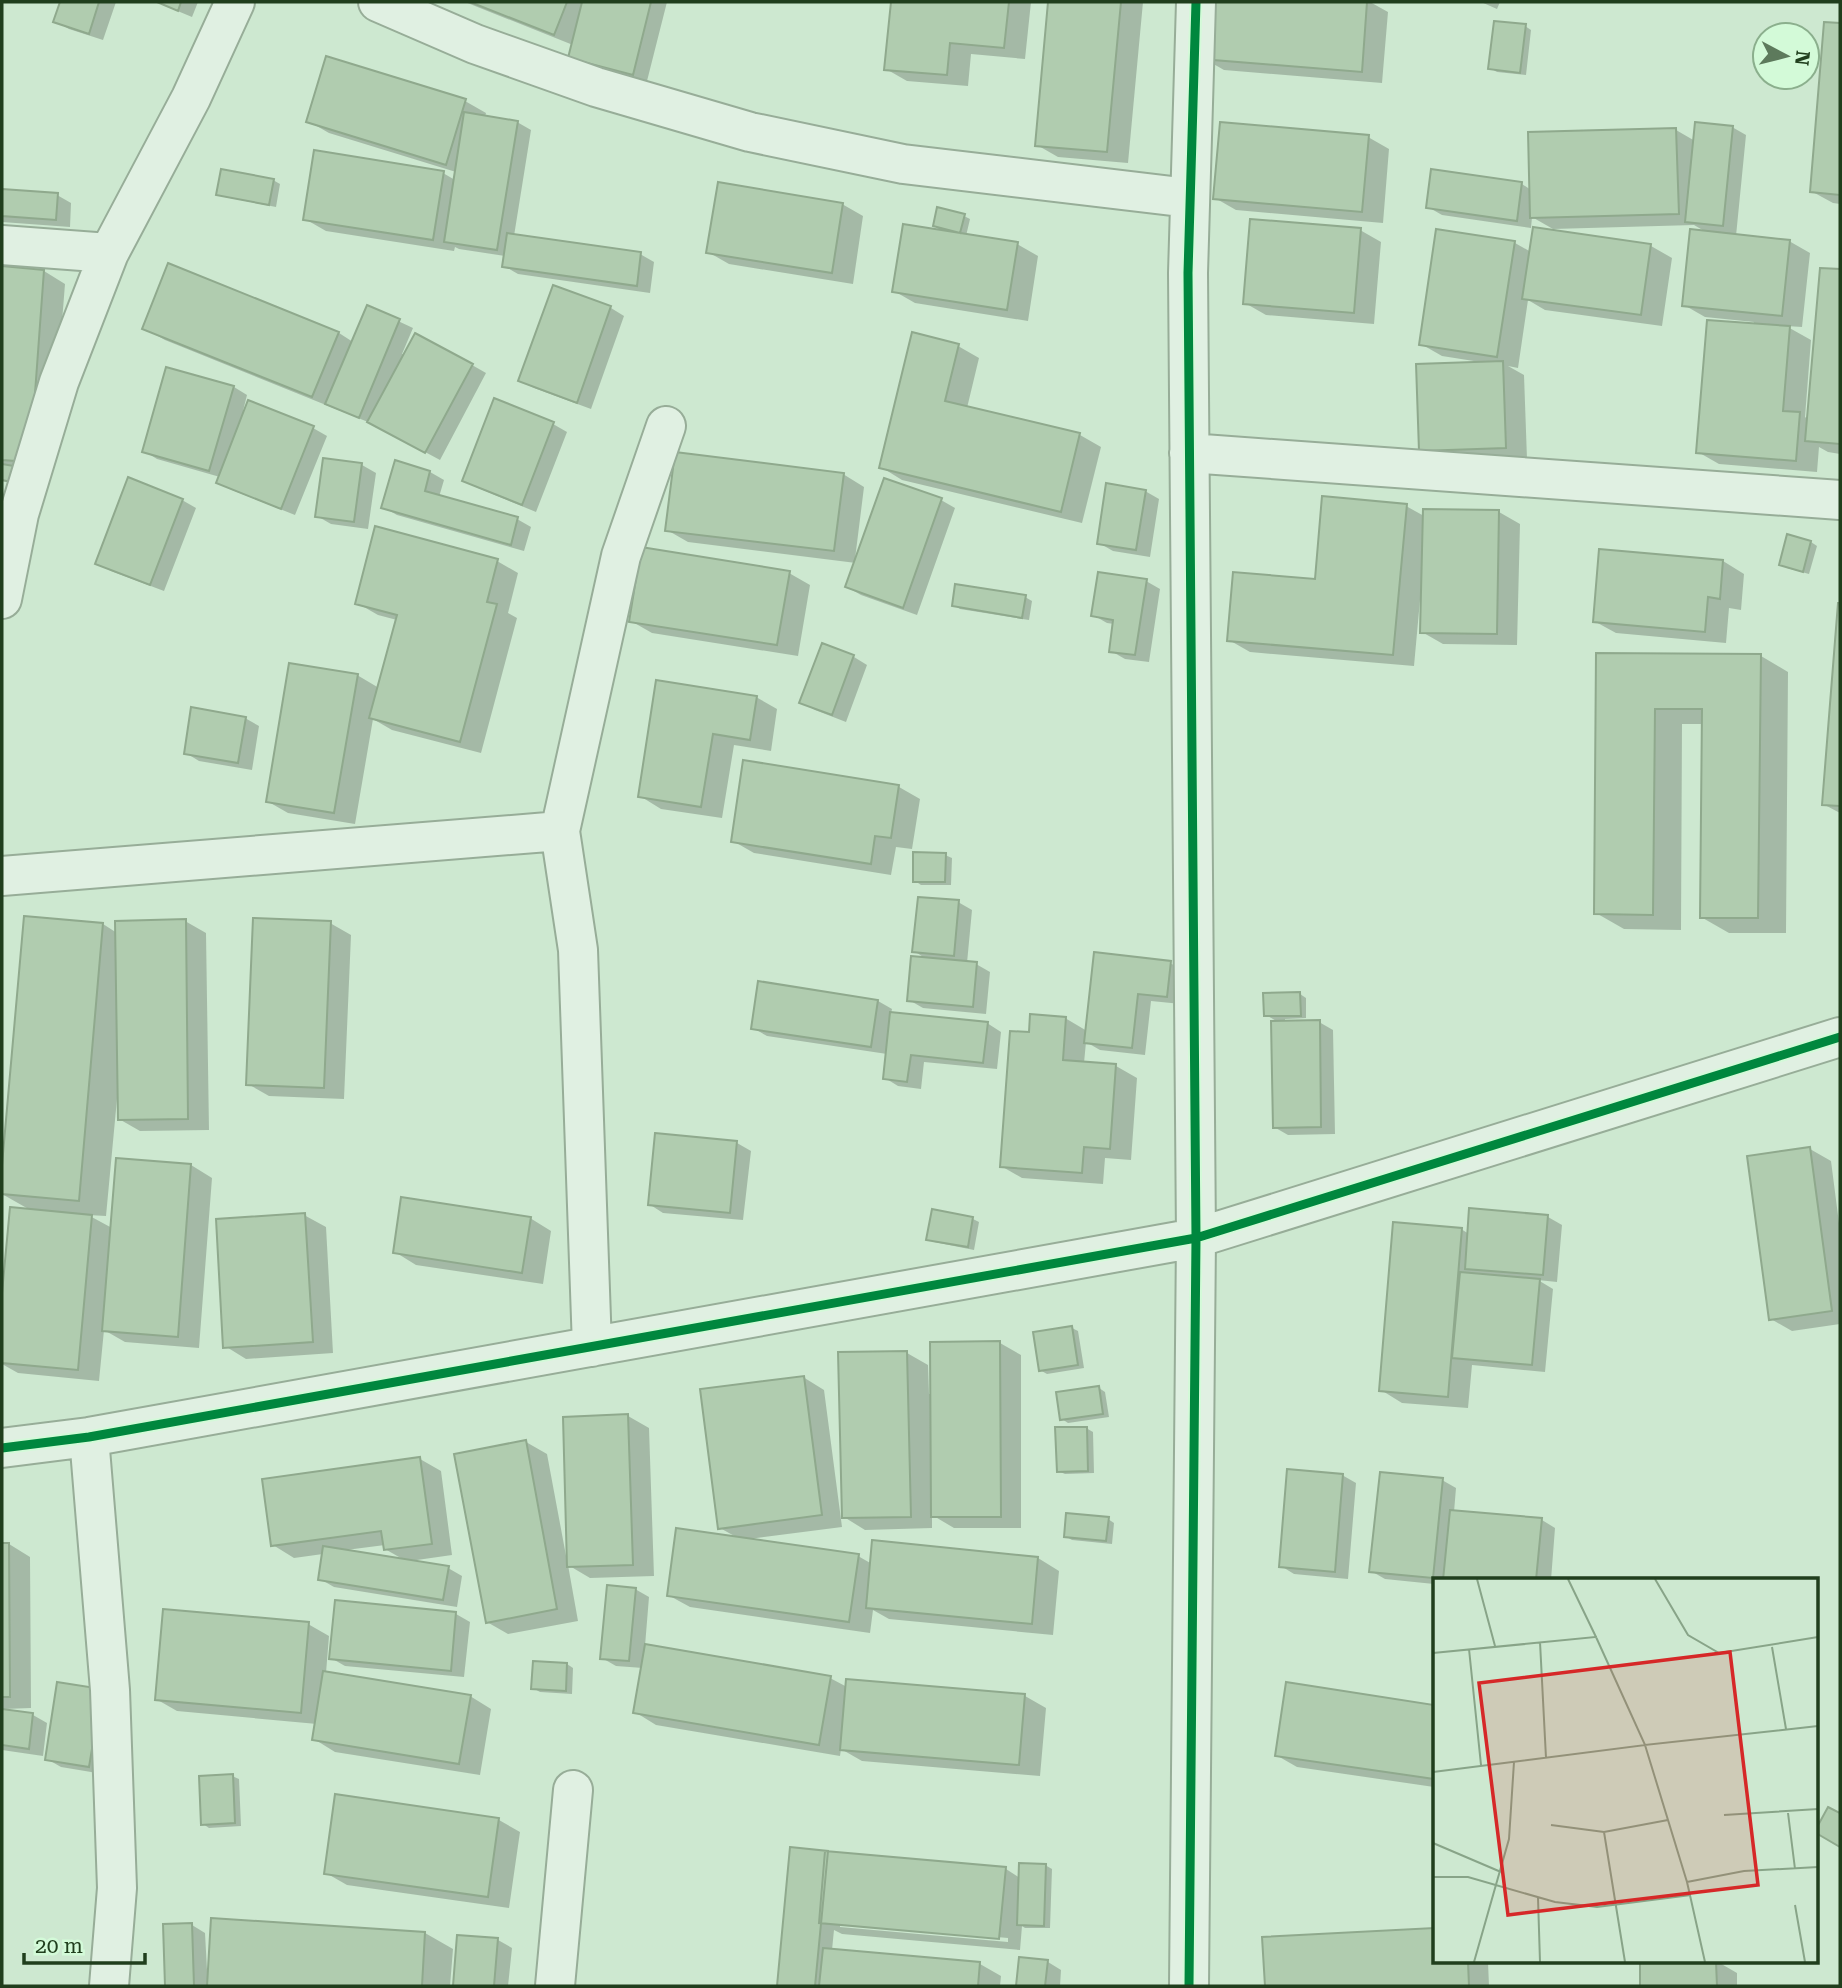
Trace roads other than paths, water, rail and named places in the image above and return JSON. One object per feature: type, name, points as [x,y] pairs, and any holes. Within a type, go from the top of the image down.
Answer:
[{"type":"street","points":[[2,598],[19,514],[59,382],[109,253],[191,97],[235,2]]},
{"type":"street","points":[[378,2],[475,44],[596,87],[750,132],[903,164],[1189,198]]},
{"type":"street","points":[[1189,1986],[1196,1238],[1188,273],[1196,2]]},
{"type":"street","points":[[2,244],[109,253]]},
{"type":"street","points":[[592,1347],[578,950],[561,831],[621,556],[666,426]]},
{"type":"street","points":[[1189,453],[1840,500]]},
{"type":"street","points":[[2,876],[561,831]]},
{"type":"street","points":[[2,1448],[89,1437],[1196,1238],[1840,1037]]},
{"type":"street","points":[[89,1437],[110,1690],[117,1888],[109,1986]]},
{"type":"street","points":[[555,1986],[573,1790]]}]
